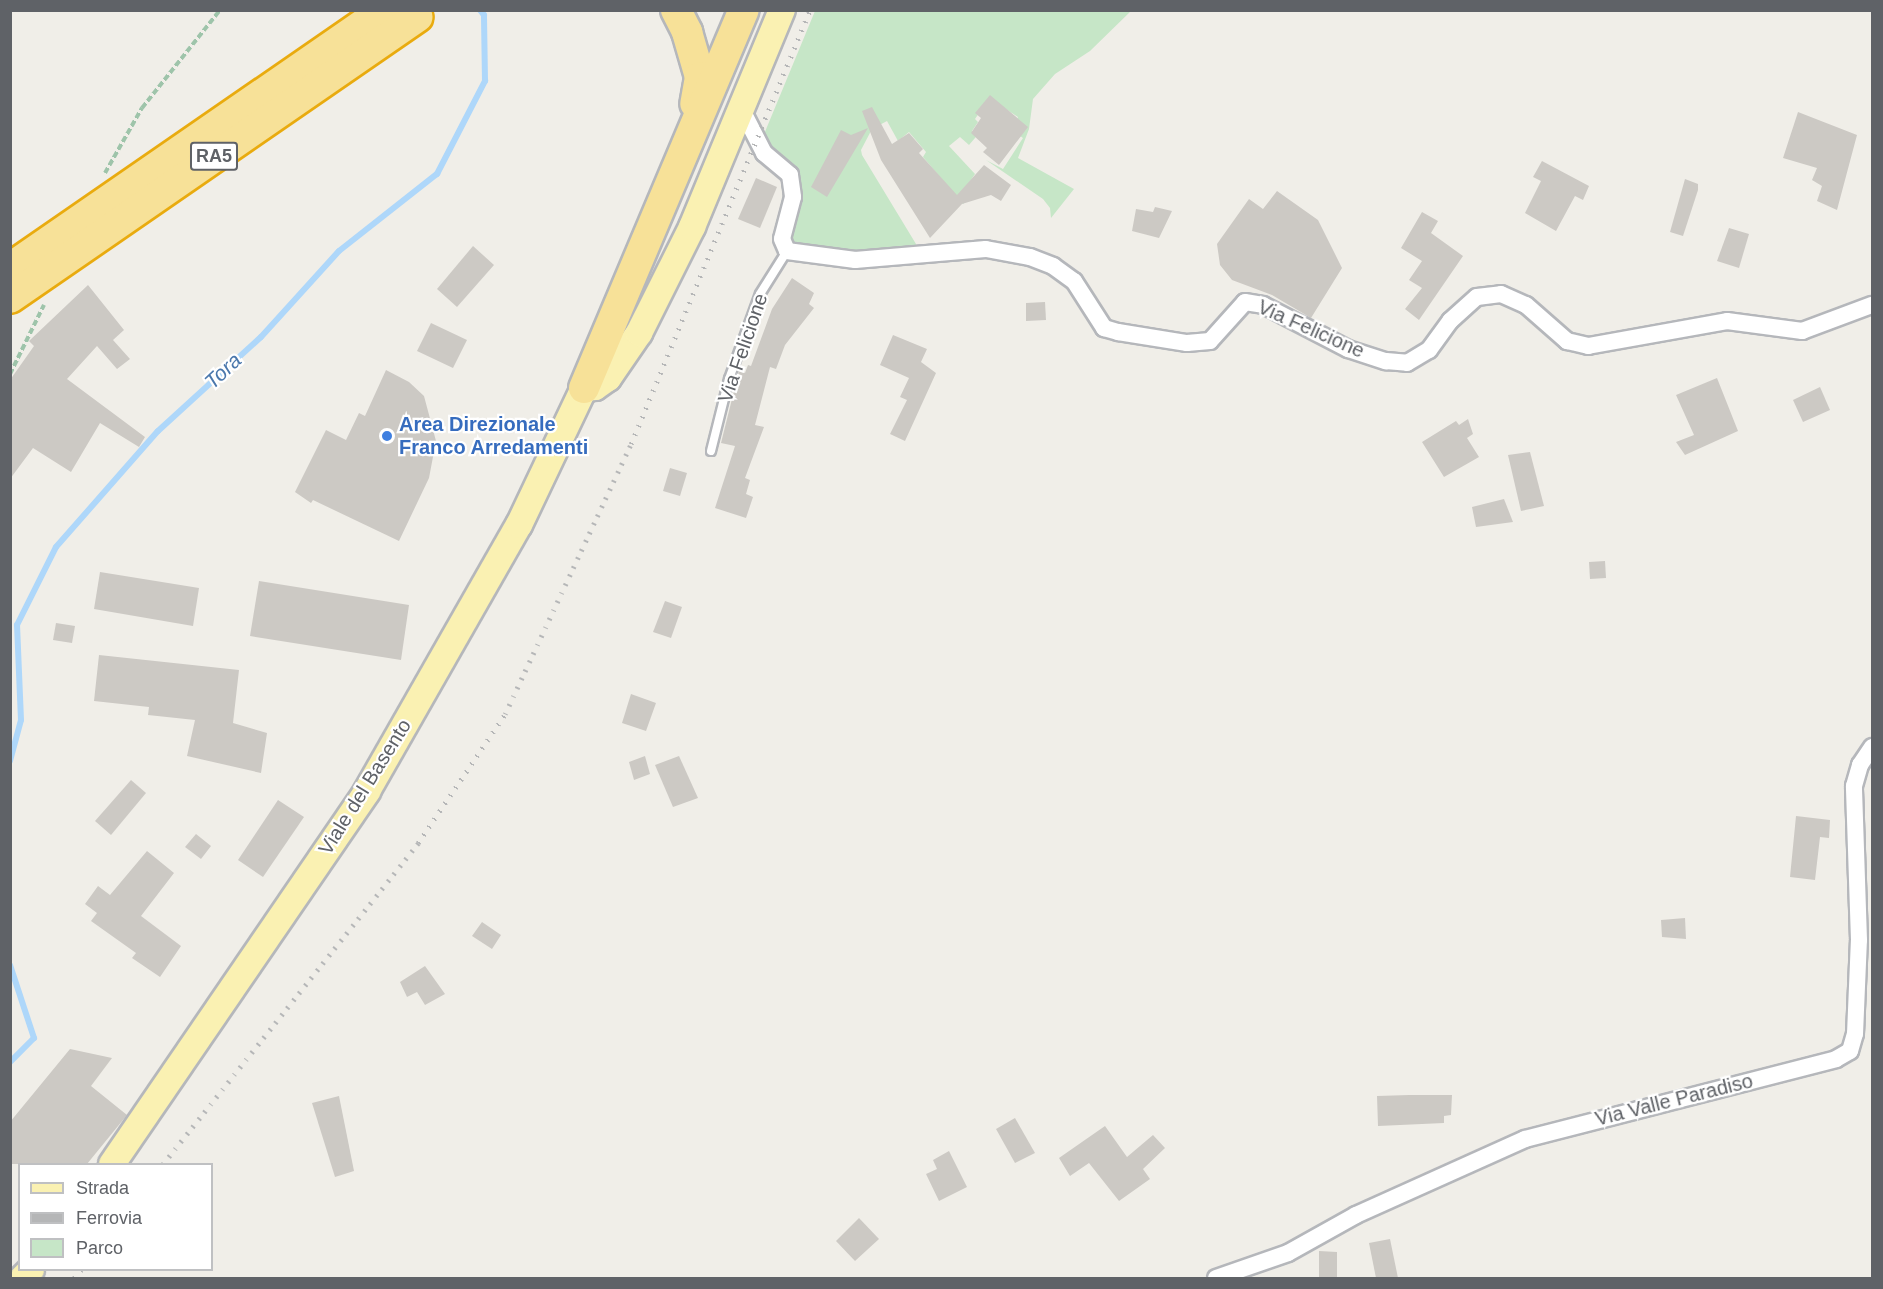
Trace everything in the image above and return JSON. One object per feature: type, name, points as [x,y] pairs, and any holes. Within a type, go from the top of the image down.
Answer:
[{"type":"highway","name":"RA5","points":[[10,268],[384,10]]},
{"type":"highway","name":"RA5","points":[[10,298],[427,10]]},
{"type":"highway","points":[[676,10],[687,32],[700,77],[691,130]]},
{"type":"highway","points":[[584,388],[739,18]]},
{"type":"main road","points":[[584,388],[596,387],[608,378],[648,316],[746,119],[782,10]]},
{"type":"main road","name":"Viale del Basento","points":[[113,1163],[364,796],[519,525],[584,388]]},
{"type":"street","points":[[746,119],[764,153],[790,175],[793,197],[782,239],[787,251]]},
{"type":"street","name":"Via Felicione","points":[[787,251],[855,260],[986,249],[1053,266],[1074,281],[1104,328],[1118,332],[1186,344],[1210,341],[1245,302],[1263,305],[1348,349],[1386,361],[1407,363],[1429,350],[1450,321],[1477,297],[1501,294],[1526,305],[1568,341],[1588,346],[1727,321],[1802,331],[1872,305]]},
{"type":"street","name":"Via Valle Paradiso","points":[[1216,1278],[1288,1253],[1356,1215],[1525,1139],[1836,1059],[1850,1052],[1859,940],[1854,786],[1860,765],[1872,747]]},
{"type":"lane","name":"Via Felicione","points":[[711,451],[729,380],[760,294],[787,251]]},
{"type":"green space","points":[[815,11],[1131,11],[1090,51],[1055,74],[1033,99],[1029,129],[1018,158],[1074,189],[1051,218],[1050,208],[1043,199],[986,160],[1003,169],[1023,138],[1011,130],[1018,117],[989,98],[975,119],[978,122],[972,131],[977,135],[975,138],[969,145],[960,137],[949,146],[975,174],[964,190],[969,198],[963,204],[923,157],[926,152],[909,132],[898,141],[887,121],[872,129],[861,150],[862,155],[916,244],[914,249],[859,253],[788,249],[798,193],[762,139]]},
{"type":"building","points":[[990,95],[1028,127],[999,165],[983,152],[987,148],[971,133],[981,118],[975,113]]},
{"type":"building","points":[[872,107],[892,144],[909,133],[923,149],[919,153],[957,195],[984,165],[1011,185],[1001,201],[991,195],[962,204],[930,238],[881,160],[862,111]]},
{"type":"building","points":[[1798,112],[1857,135],[1837,210],[1817,201],[1822,186],[1812,180],[1817,168],[1783,158]]},
{"type":"building","points":[[868,128],[827,197],[811,187],[841,130],[851,135]]},
{"type":"building","points":[[1542,161],[1589,186],[1583,200],[1575,196],[1556,231],[1525,213],[1541,181],[1533,177]]},
{"type":"building","points":[[756,178],[777,187],[760,228],[738,219]]},
{"type":"building","points":[[1685,179],[1698,184],[1698,190],[1683,236],[1670,232]]},
{"type":"building","points":[[1277,191],[1318,220],[1342,268],[1311,318],[1272,295],[1232,280],[1220,265],[1217,244],[1249,199],[1263,209]]},
{"type":"building","points":[[1155,207],[1172,211],[1159,238],[1132,231],[1136,209],[1153,212]]},
{"type":"building","points":[[1422,212],[1438,221],[1431,233],[1463,256],[1419,320],[1405,309],[1422,288],[1409,280],[1422,261],[1401,248]]},
{"type":"building","points":[[1729,228],[1749,234],[1739,268],[1717,261]]},
{"type":"building","points":[[473,246],[494,265],[457,307],[437,289]]},
{"type":"building","points":[[792,278],[814,293],[809,304],[814,308],[785,345],[776,369],[770,367],[755,425],[764,427],[745,478],[750,480],[746,494],[753,497],[746,518],[715,508],[735,446],[721,443],[739,371],[745,373],[748,365],[751,366],[772,309]]},
{"type":"building","points":[[88,285],[124,330],[113,340],[130,359],[117,369],[97,346],[67,379],[145,437],[139,447],[100,423],[71,472],[33,448],[10,479],[10,380],[34,346],[29,341]]},
{"type":"building","points":[[1045,302],[1046,320],[1026,321],[1026,303]]},
{"type":"building","points":[[431,323],[467,340],[453,368],[417,351]]},
{"type":"building","points":[[893,335],[927,349],[921,362],[936,373],[905,441],[890,434],[907,400],[900,397],[909,378],[880,365]]},
{"type":"building","points":[[386,370],[409,382],[424,396],[436,441],[429,478],[399,541],[313,500],[311,503],[295,492],[326,430],[346,440],[359,413],[365,416]]},
{"type":"building","points":[[1717,378],[1738,431],[1685,455],[1676,442],[1694,435],[1676,395]]},
{"type":"building","points":[[1820,387],[1830,410],[1803,422],[1793,400]]},
{"type":"building","points":[[1468,419],[1473,434],[1467,438],[1479,457],[1444,477],[1422,442],[1456,421],[1459,425]]},
{"type":"building","points":[[1530,452],[1544,506],[1521,511],[1508,455]]},
{"type":"building","points":[[670,468],[687,473],[680,496],[663,491]]},
{"type":"building","points":[[1504,499],[1513,522],[1476,527],[1472,507]]},
{"type":"building","points":[[1605,561],[1606,578],[1590,579],[1589,562]]},
{"type":"building","points":[[100,572],[199,588],[193,626],[94,609]]},
{"type":"building","points":[[259,581],[409,605],[401,660],[250,636]]},
{"type":"building","points":[[665,601],[682,607],[671,638],[653,632]]},
{"type":"building","points":[[56,623],[75,626],[72,643],[53,640]]},
{"type":"building","points":[[99,655],[239,670],[233,723],[267,733],[261,773],[187,756],[195,720],[148,715],[149,707],[94,701]]},
{"type":"building","points":[[631,694],[656,703],[646,731],[622,723]]},
{"type":"building","points":[[645,756],[650,774],[634,780],[629,762]]},
{"type":"building","points":[[679,756],[698,798],[673,807],[655,765]]},
{"type":"building","points":[[131,780],[146,793],[111,835],[95,821]]},
{"type":"building","points":[[278,800],[304,817],[263,877],[238,860]]},
{"type":"building","points":[[1796,816],[1830,820],[1829,838],[1820,837],[1815,880],[1790,877]]},
{"type":"building","points":[[196,834],[211,846],[201,859],[185,847]]},
{"type":"building","points":[[147,851],[174,873],[141,916],[181,946],[160,977],[132,958],[136,953],[91,921],[97,913],[85,904],[98,886],[110,895]]},
{"type":"building","points":[[1685,918],[1686,939],[1662,937],[1661,920]]},
{"type":"building","points":[[482,922],[501,935],[492,949],[472,936]]},
{"type":"building","points":[[425,966],[445,994],[425,1005],[417,992],[407,997],[400,982]]},
{"type":"building","points":[[70,1049],[112,1058],[91,1086],[127,1115],[88,1163],[10,1164],[10,1122]]},
{"type":"building","points":[[1452,1095],[1451,1115],[1444,1116],[1444,1123],[1378,1126],[1377,1096]]},
{"type":"building","points":[[339,1096],[354,1171],[335,1177],[312,1103]]},
{"type":"building","points":[[1015,1118],[1035,1153],[1015,1163],[996,1129]]},
{"type":"building","points":[[1105,1126],[1127,1157],[1153,1135],[1165,1148],[1143,1169],[1150,1179],[1119,1201],[1089,1163],[1070,1176],[1059,1158]]},
{"type":"building","points":[[949,1151],[967,1187],[939,1201],[926,1174],[937,1169],[933,1160]]},
{"type":"building","points":[[859,1218],[879,1239],[855,1261],[836,1241]]},
{"type":"building","points":[[1390,1239],[1398,1278],[1376,1278],[1369,1243]]},
{"type":"building","points":[[1319,1251],[1337,1252],[1337,1278],[1319,1278]]},
{"type":"waterway","name":"Tora","points":[[10,761],[21,720],[17,625],[56,547],[158,431],[261,337],[339,251],[437,174],[485,81],[484,15],[480,10]]},
{"type":"waterway","name":"Tora","points":[[10,965],[34,1038],[10,1062]]},
{"type":"railway","points":[[164,1163],[418,843],[505,714],[631,444],[810,10]]},
{"type":"railway","points":[[74,1278],[80,1271]]},
{"type":"place","name":"Area Direzionale Franco Arredamenti","points":[[387,436]]}]
